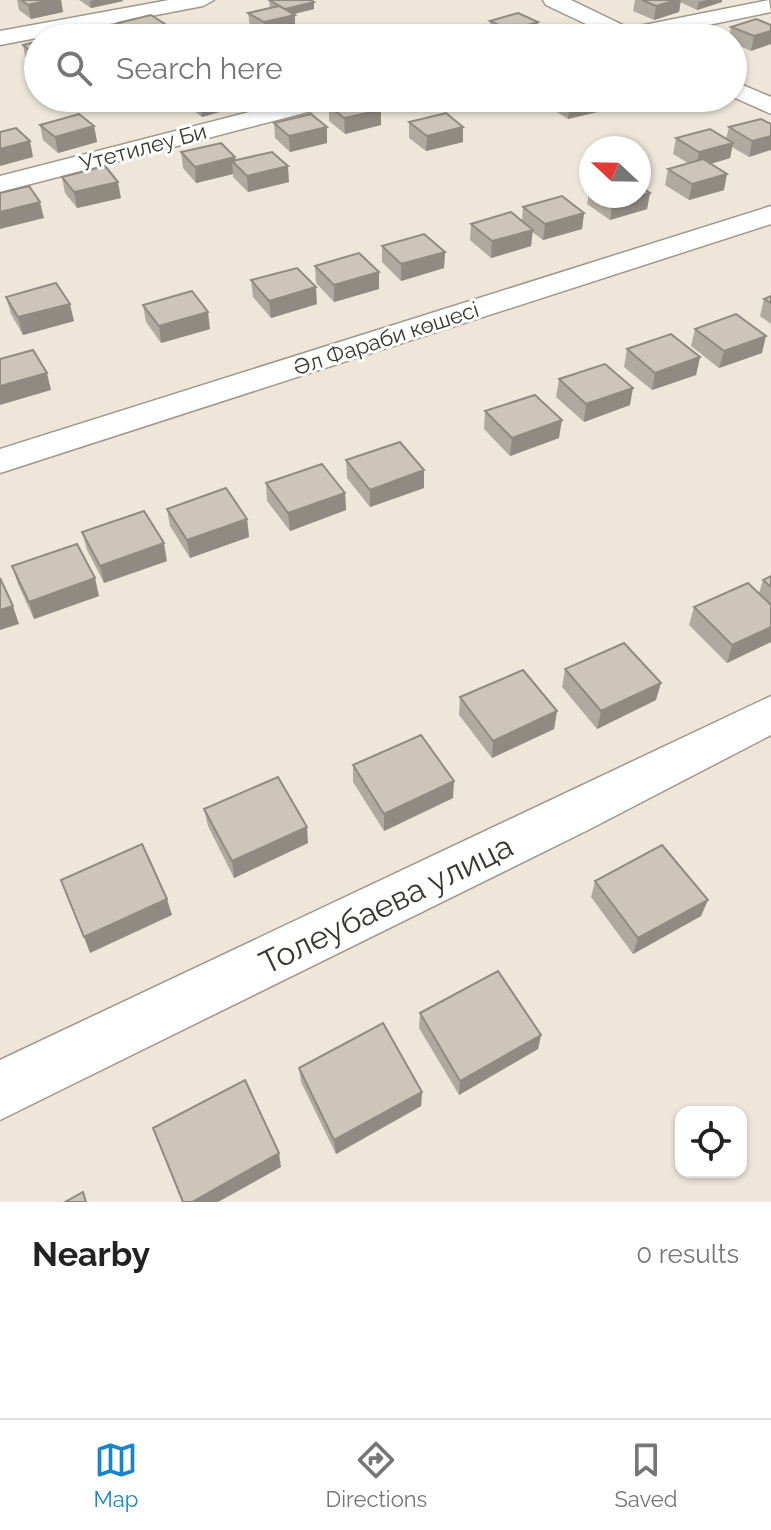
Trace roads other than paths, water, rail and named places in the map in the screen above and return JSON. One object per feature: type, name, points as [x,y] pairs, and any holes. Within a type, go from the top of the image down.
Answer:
[{"type":"street","points":[[75,24],[203,0]]},
{"type":"street","points":[[554,0],[599,24]]},
{"type":"street","points":[[686,24],[771,6]]},
{"type":"street","points":[[0,38],[24,34]]},
{"type":"street","points":[[747,95],[771,107]]},
{"type":"street","name":"Утетилеу Би","points":[[0,184],[279,112]]},
{"type":"street","name":"Әл Фараби көшесі","points":[[0,461],[771,215]]},
{"type":"street","name":"Толеубаева улица","points":[[0,1091],[571,815],[771,714]]}]
